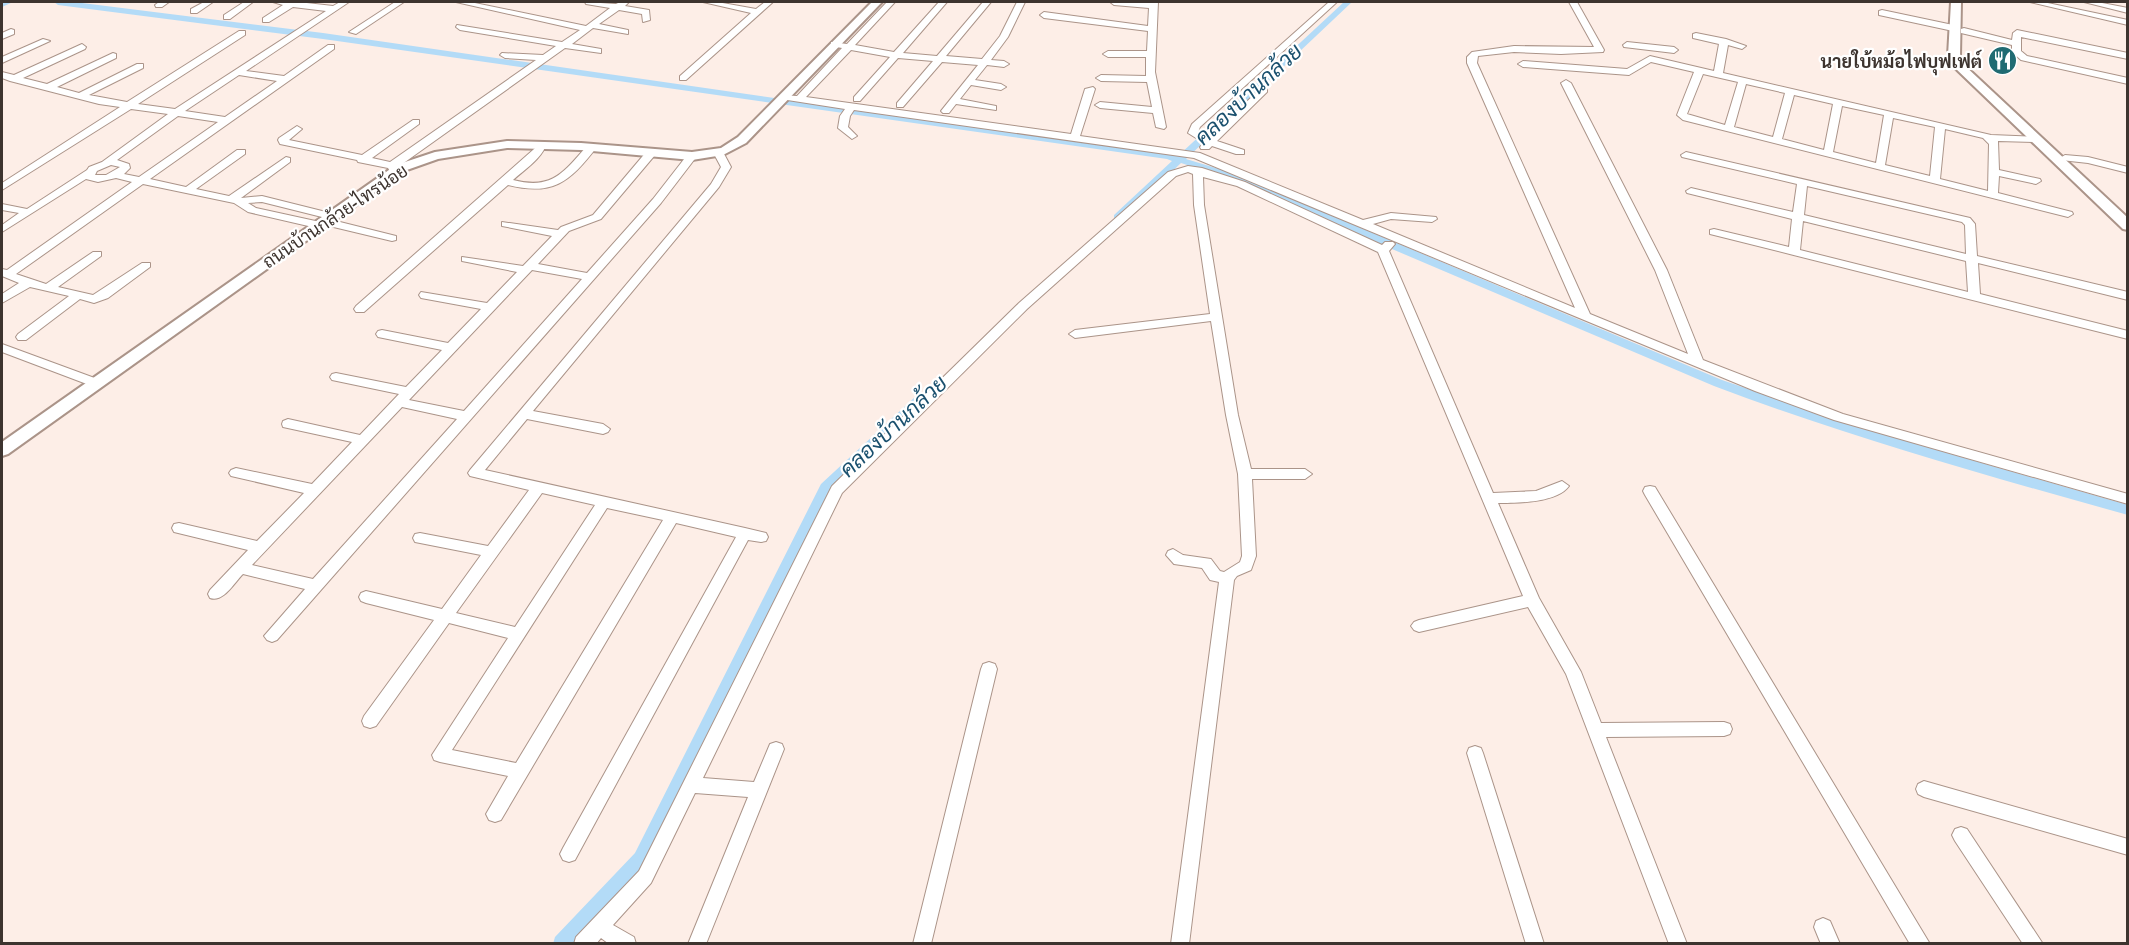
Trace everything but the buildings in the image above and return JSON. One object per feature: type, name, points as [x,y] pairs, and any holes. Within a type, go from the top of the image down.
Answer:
[{"type":"street","points":[[194,11],[209,2]]},
{"type":"street","points":[[227,17],[249,2]]},
{"type":"street","points":[[277,2],[292,2],[333,9]]},
{"type":"street","points":[[266,20],[292,2]]},
{"type":"street","points":[[2,229],[106,164],[177,111],[345,2]]},
{"type":"street","points":[[353,32],[400,2]]},
{"type":"street","points":[[460,2],[625,32]]},
{"type":"street","points":[[589,2],[621,4],[646,12],[646,20]]},
{"type":"street","points":[[706,2],[758,12]]},
{"type":"street","points":[[683,78],[769,2]]},
{"type":"street","points":[[569,854],[753,535],[475,473],[715,185],[726,167],[719,154],[734,147],[878,2]]},
{"type":"street","points":[[799,99],[891,2]]},
{"type":"street","points":[[852,135],[843,128],[851,107],[943,2]]},
{"type":"street","points":[[900,105],[987,2]]},
{"type":"street","points":[[946,111],[1004,37],[1021,2]]},
{"type":"street","points":[[1114,2],[1154,4],[1151,29],[1152,79],[1161,127]]},
{"type":"street","points":[[1240,152],[1207,141],[1193,133],[1195,126],[1333,2]]},
{"type":"street","points":[[1573,2],[1600,50],[1514,49],[1475,54],[1472,57],[1472,63],[1586,318]]},
{"type":"street","points":[[1956,2],[1958,29],[1967,64],[2127,216]]},
{"type":"street","points":[[1966,2],[1958,29],[1954,57],[1958,65],[2127,226]]},
{"type":"street","points":[[2034,2],[2127,23]]},
{"type":"street","points":[[2088,2],[2127,10]]},
{"type":"street","points":[[297,129],[283,140],[284,142],[334,151],[394,168],[522,73],[621,4]]},
{"type":"street","points":[[1882,13],[2015,42]]},
{"type":"street","points":[[1044,15],[1151,29]]},
{"type":"street","points":[[460,27],[598,51]]},
{"type":"street","points":[[2,36],[11,32]]},
{"type":"street","points":[[2,187],[242,33]]},
{"type":"street","points":[[2127,56],[2024,33],[2017,33],[2015,42],[2016,52],[2024,58],[2127,81]]},
{"type":"street","points":[[1696,36],[1742,46]]},
{"type":"street","points":[[2,60],[46,41]]},
{"type":"street","points":[[1718,73],[1723,41]]},
{"type":"street","points":[[834,44],[896,55],[1004,64]]},
{"type":"street","points":[[1628,45],[1676,45],[1669,63]]},
{"type":"street","points":[[13,79],[82,47]]},
{"type":"street","points":[[5,272],[141,181],[332,47]]},
{"type":"street","points":[[1108,54],[1151,54]]},
{"type":"street","points":[[505,55],[544,58]]},
{"type":"street","points":[[1570,55],[1580,81]]},
{"type":"street","points":[[47,88],[113,56]]},
{"type":"street","points":[[1523,64],[1629,72],[1641,67],[1648,59],[1718,73],[1994,138],[2029,135]]},
{"type":"street","points":[[80,96],[140,66]]},
{"type":"street","points":[[1700,69],[1682,115],[2068,214]]},
{"type":"street","points":[[236,72],[286,79]]},
{"type":"street","points":[[2,75],[80,96],[227,120]]},
{"type":"street","points":[[1101,78],[1152,79]]},
{"type":"street","points":[[1729,128],[1743,79]]},
{"type":"street","points":[[969,82],[1001,87]]},
{"type":"street","points":[[1566,83],[1661,270],[1698,363]]},
{"type":"street","points":[[1075,137],[1090,89]]},
{"type":"street","points":[[1194,154],[1264,90]]},
{"type":"street","points":[[1778,141],[1791,91]]},
{"type":"street","points":[[781,100],[799,99],[1194,154],[1364,223],[1390,244],[1489,498],[1532,600],[1573,672],[1678,943]]},
{"type":"street","points":[[953,101],[993,108]]},
{"type":"street","points":[[1828,154],[1838,102]]},
{"type":"street","points":[[1100,105],[1157,110]]},
{"type":"street","points":[[1880,167],[1889,114]]},
{"type":"street","points":[[362,160],[416,123]]},
{"type":"street","points":[[1935,181],[1940,126]]},
{"type":"street","points":[[1993,195],[1994,138]]},
{"type":"street","name":"ถนนบ้านกล้วย-ไทรน้อย","points":[[2,450],[394,168],[462,149],[502,145],[542,145],[692,156],[719,154]]},
{"type":"street","points":[[360,309],[507,182],[530,161],[542,145]]},
{"type":"street","points":[[507,182],[550,187],[565,178],[591,148]]},
{"type":"street","points":[[186,191],[241,152]]},
{"type":"street","points":[[215,594],[560,234],[565,229],[597,217],[651,153]]},
{"type":"street","points":[[1686,154],[1966,220],[1970,224],[1974,297]]},
{"type":"street","points":[[272,636],[657,201],[692,156]]},
{"type":"street","points":[[235,200],[286,160]]},
{"type":"street","points":[[2069,162],[2096,167],[2106,165],[2127,170]]},
{"type":"street","points":[[106,164],[124,164],[125,168],[115,175]]},
{"type":"street","points":[[584,944],[645,877],[837,490],[1023,306],[1178,170],[1198,170],[1241,184],[1390,244],[1839,417],[2127,499]]},
{"type":"street","points":[[1180,944],[1227,578],[1232,572],[1246,566],[1249,559],[1245,474],[1232,415],[1199,205],[1198,170]]},
{"type":"street","points":[[1995,172],[2036,181]]},
{"type":"street","points":[[89,173],[89,177],[94,179],[115,175],[235,200],[262,200],[324,220],[392,238]]},
{"type":"street","points":[[1794,252],[1803,182]]},
{"type":"street","points":[[1691,191],[2127,296]]},
{"type":"street","points":[[235,200],[252,210],[324,220]]},
{"type":"street","points":[[2,207],[28,212]]},
{"type":"street","points":[[1364,223],[1391,216],[1432,219]]},
{"type":"street","points":[[506,224],[560,234]]},
{"type":"street","points":[[1714,232],[2127,335]]},
{"type":"street","points":[[48,288],[97,254]]},
{"type":"street","points":[[466,259],[590,277]]},
{"type":"street","points":[[5,272],[28,283],[78,295],[101,297],[146,265]]},
{"type":"street","points":[[2,299],[28,283]]},
{"type":"street","points":[[22,337],[78,295]]},
{"type":"street","points":[[425,295],[490,308]]},
{"type":"street","points":[[1075,334],[1217,317]]},
{"type":"street","points":[[382,334],[451,348]]},
{"type":"street","points":[[2,348],[96,383]]},
{"type":"street","points":[[336,377],[409,392]]},
{"type":"street","points":[[399,402],[466,416]]},
{"type":"street","points":[[523,414],[603,429]]},
{"type":"street","points":[[288,424],[363,440]]},
{"type":"street","points":[[236,473],[315,490]]},
{"type":"street","points":[[1245,474],[1305,474]]},
{"type":"street","points":[[1489,498],[1537,496],[1547,494],[1562,486]]},
{"type":"street","points":[[370,721],[538,488]]},
{"type":"street","points":[[1650,491],[1921,944]]},
{"type":"street","points":[[520,771],[440,754],[604,502]]},
{"type":"street","points":[[495,814],[672,517]]},
{"type":"street","points":[[179,528],[260,547]]},
{"type":"street","points":[[420,538],[492,552]]},
{"type":"street","points":[[1173,555],[1179,560],[1206,563],[1215,576],[1227,578]]},
{"type":"street","points":[[240,568],[317,586]]},
{"type":"street","points":[[366,597],[517,634]]},
{"type":"street","points":[[1419,626],[1532,600]]},
{"type":"street","points":[[922,944],[989,669]]},
{"type":"street","points":[[1594,730],[1724,729]]},
{"type":"street","points":[[697,944],[776,749]]},
{"type":"street","points":[[1475,753],[1535,944]]},
{"type":"street","points":[[692,784],[759,790]]},
{"type":"street","points":[[1924,789],[2127,847]]},
{"type":"street","points":[[1961,835],[2034,944]]},
{"type":"street","points":[[600,927],[627,944]]},
{"type":"street","points":[[1823,927],[1831,944]]},
{"type":"waterway","points":[[2,4],[9,2]]},
{"type":"waterway","points":[[58,2],[323,36],[1168,156],[1179,160]]},
{"type":"waterway","name":"คลองบ้านกล้วย","points":[[1179,160],[1348,2]]},
{"type":"waterway","name":"คลองบ้านกล้วย","points":[[1118,217],[1179,160]]},
{"type":"waterway","points":[[1179,160],[1222,173],[1718,383],[1768,402],[1921,451],[2128,510]]},
{"type":"waterway","name":"คลองบ้านกล้วย","points":[[562,944],[641,859],[826,488],[919,401]]},
{"type":"place","name":"นายใบ้หม้อไฟบุฟเฟต์","points":[[2003,61]]}]
